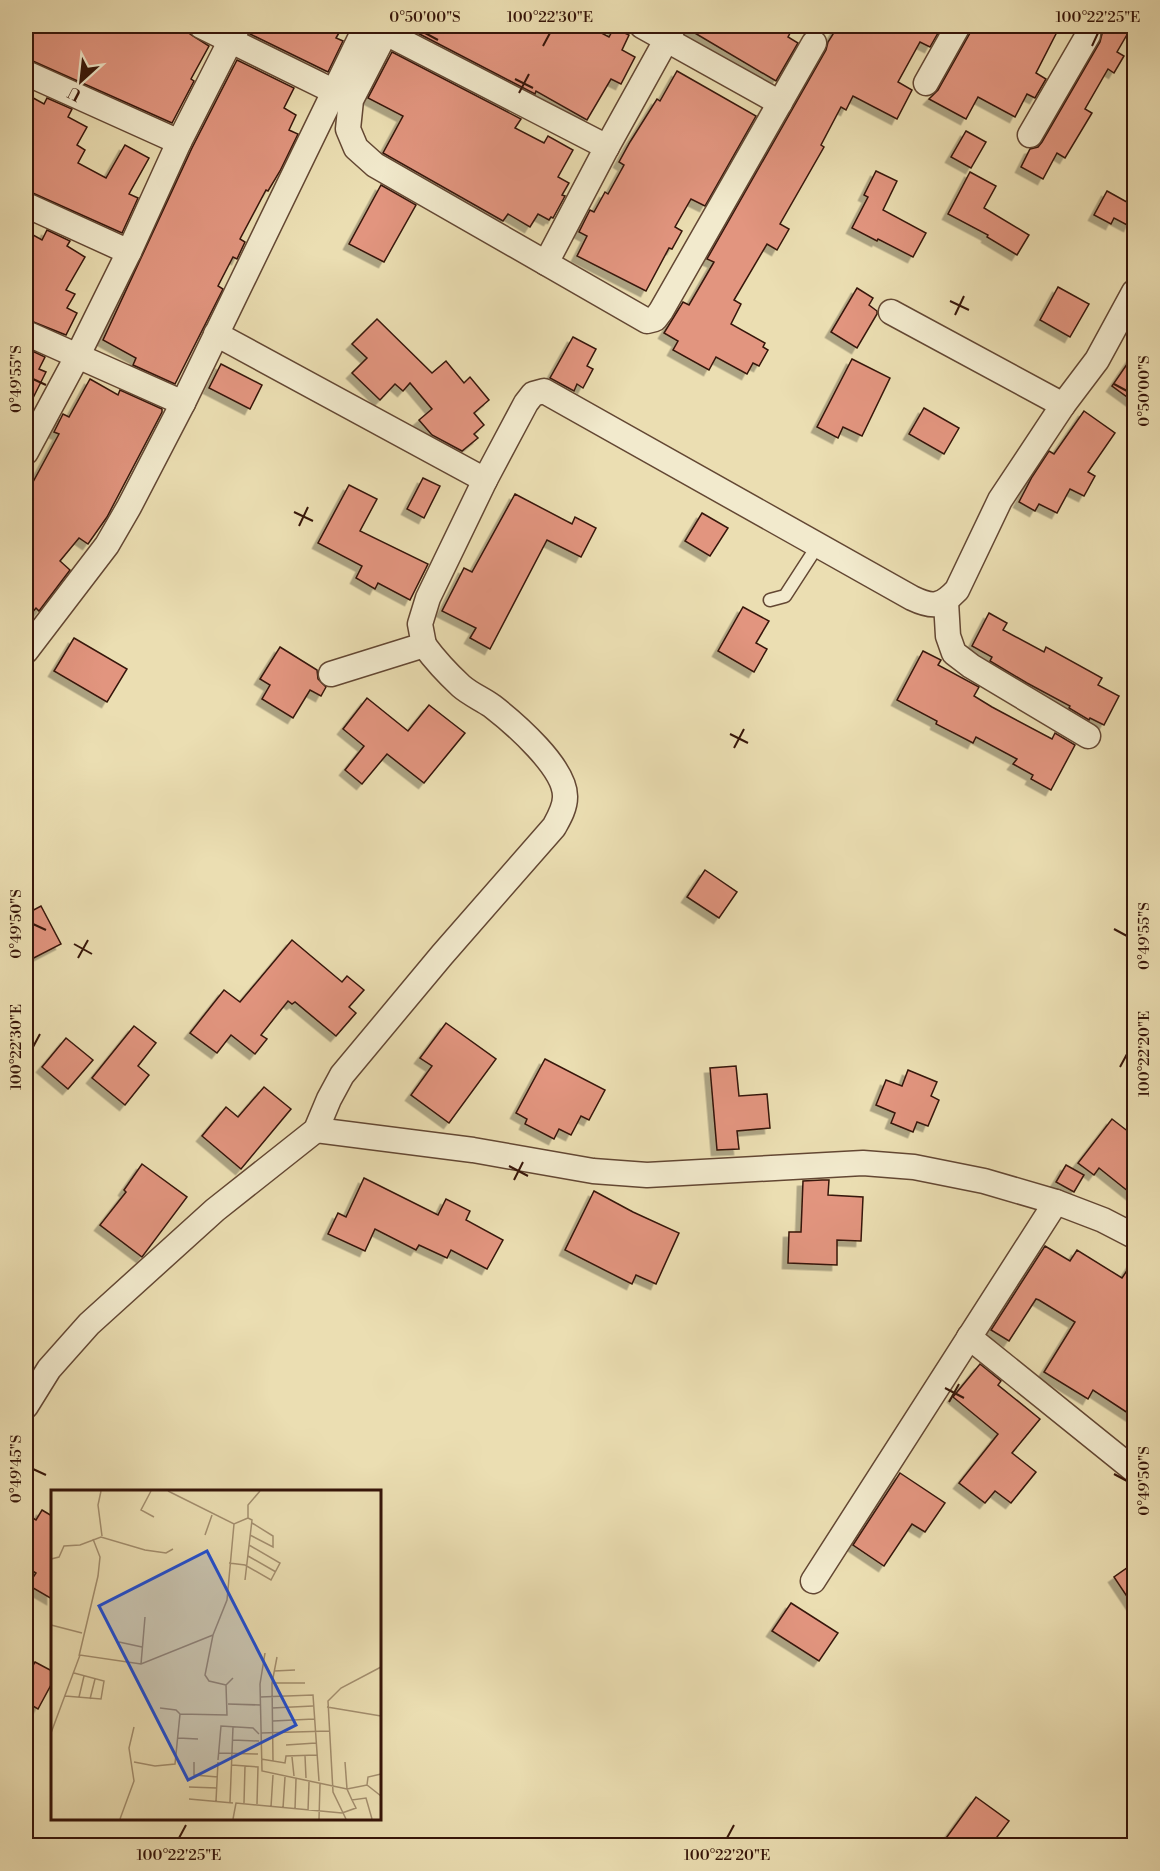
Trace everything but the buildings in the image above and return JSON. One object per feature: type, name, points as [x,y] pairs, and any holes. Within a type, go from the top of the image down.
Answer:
[{"type":"street","points":[[201,26],[235,33],[333,91]]},
{"type":"street","points":[[642,26],[671,32],[780,103]]},
{"type":"street","points":[[926,83],[958,26]]},
{"type":"street","points":[[1030,135],[1088,35],[1089,26]]},
{"type":"street","points":[[380,28],[607,147]]},
{"type":"street","points":[[26,651],[107,545],[183,403],[333,91],[380,28]]},
{"type":"street","points":[[380,28],[351,100],[348,129],[356,148],[375,165],[646,321],[655,319],[819,32]]},
{"type":"street","points":[[546,263],[671,32]]},
{"type":"street","points":[[26,452],[77,357],[129,252],[179,142],[235,33]]},
{"type":"street","points":[[26,73],[179,142]]},
{"type":"street","points":[[26,205],[129,252]]},
{"type":"street","points":[[26,1406],[49,1369],[89,1324],[216,1210],[316,1130],[342,1075],[442,955],[554,827],[566,796],[558,776],[546,758],[516,725],[463,688],[449,675],[424,645],[420,624],[428,598],[485,480],[533,394],[543,391],[920,602],[928,605],[946,602],[957,590],[1000,500],[1096,360],[1134,292]]},
{"type":"street","points":[[891,312],[1063,405]]},
{"type":"street","points":[[26,333],[183,403]]},
{"type":"street","points":[[216,334],[485,480]]},
{"type":"street","points":[[946,602],[948,636],[954,653],[971,666],[1088,736]]},
{"type":"street","points":[[331,674],[424,645]]},
{"type":"street","points":[[316,1130],[473,1150],[593,1171],[648,1175],[863,1163],[914,1167],[984,1181],[1056,1202],[1103,1220],[1134,1236]]},
{"type":"street","points":[[813,1581],[1056,1202]]},
{"type":"street","points":[[969,1337],[1134,1470]]},
{"type":"lane","points":[[770,600],[785,596],[818,545]]}]
